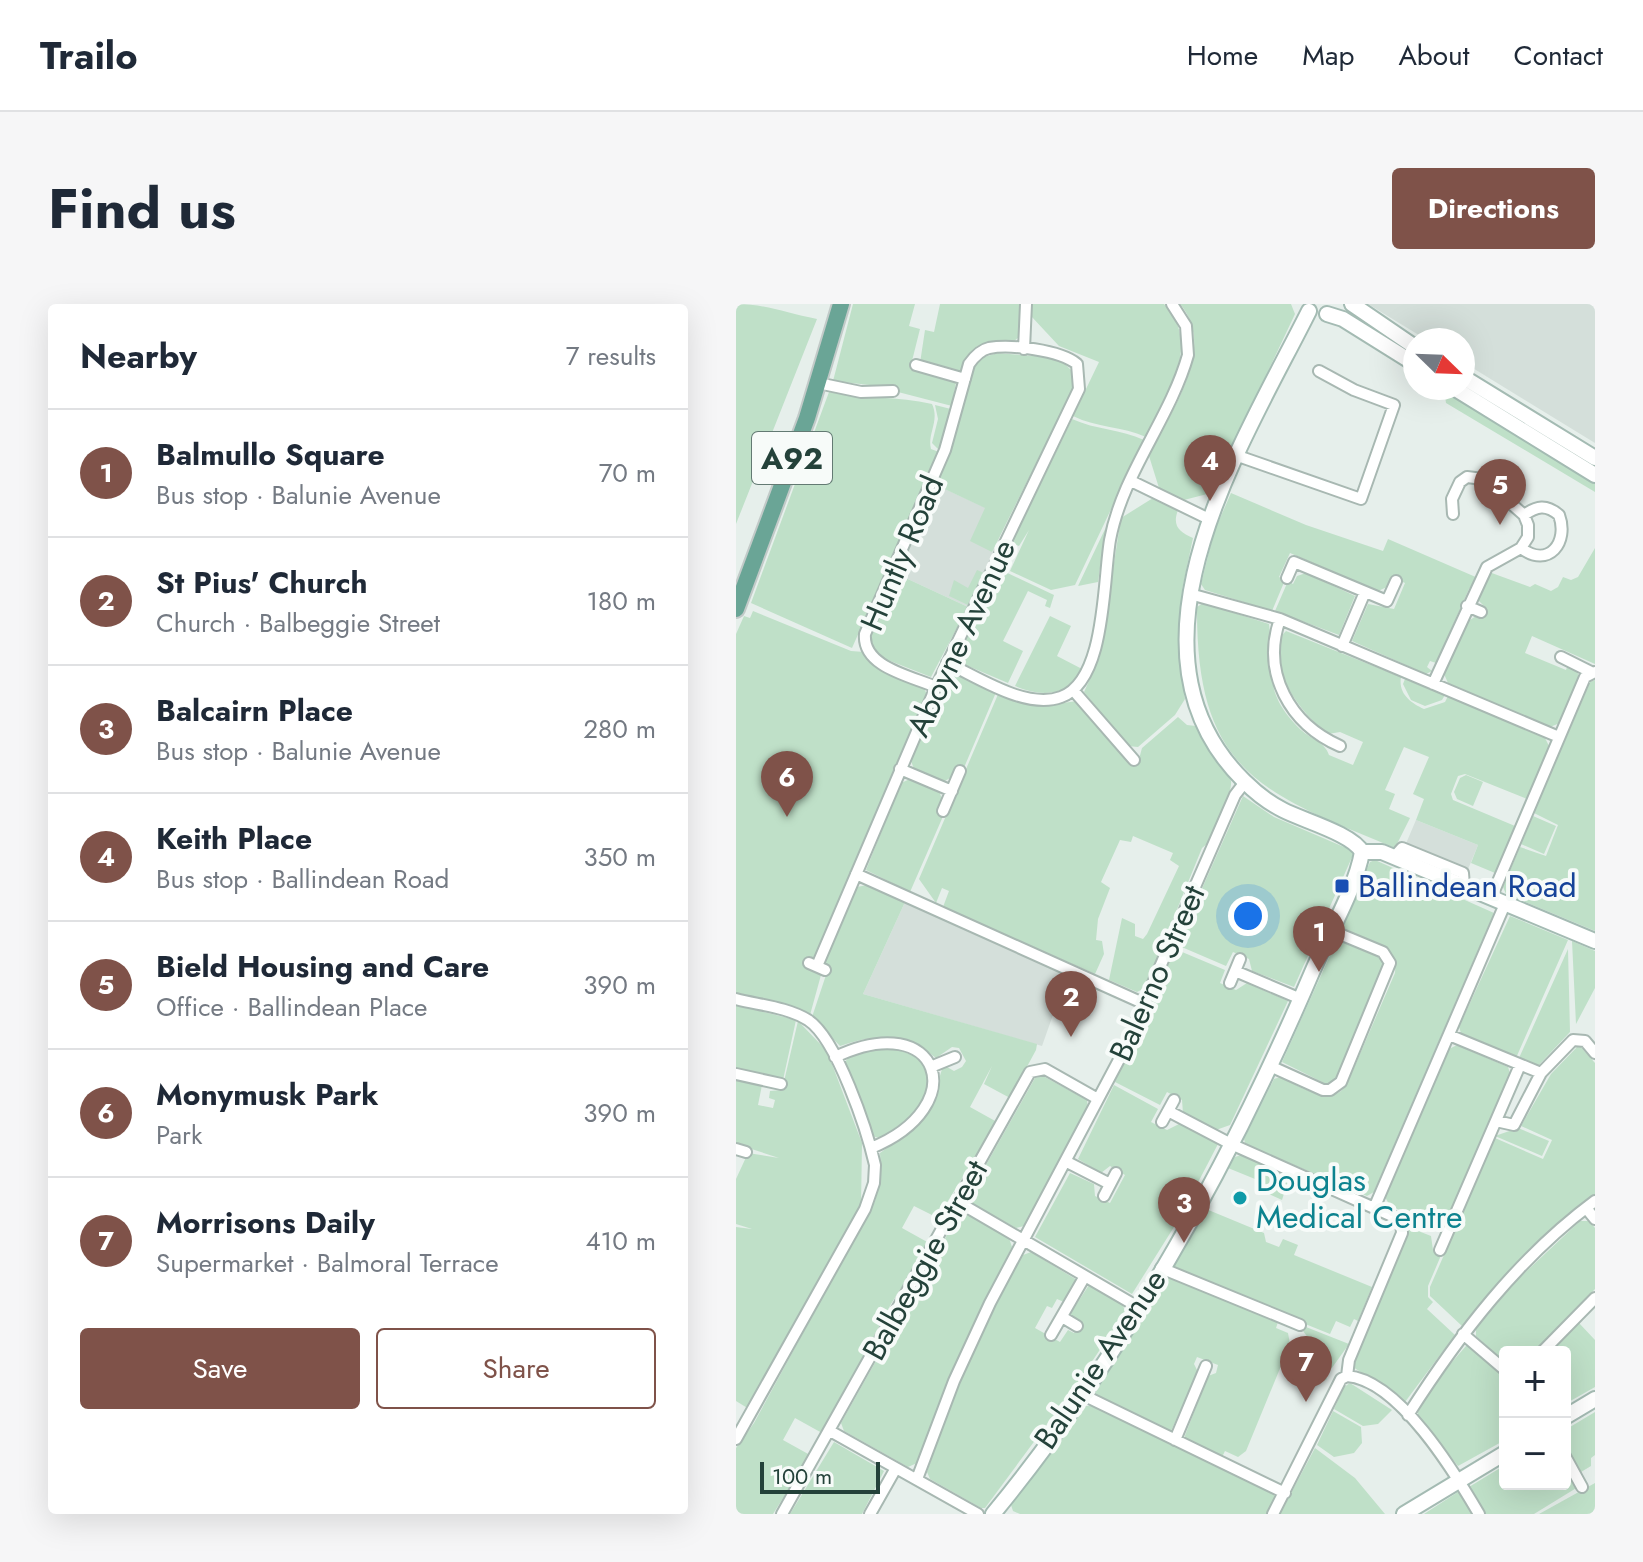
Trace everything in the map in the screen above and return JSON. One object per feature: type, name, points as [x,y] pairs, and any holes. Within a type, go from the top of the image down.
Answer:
[{"type":"main road","name":"A92","points":[[736,609],[818,383],[841,304]]},
{"type":"street","points":[[1024,349],[1026,304]]},
{"type":"street","points":[[947,663],[1030,699],[1050,699],[1073,690],[1083,682],[1094,658],[1111,537],[1131,481],[1188,355],[1186,326],[1172,304]]},
{"type":"street","points":[[1352,304],[1403,339]]},
{"type":"street","points":[[1403,356],[1343,319],[1333,309],[1306,308],[1209,519],[1197,554],[1190,594],[1187,646],[1194,697],[1214,743],[1245,782],[1281,810],[1354,841],[1362,852],[1374,850],[1464,880],[1498,901],[1595,941]]},
{"type":"street","name":"Huntly Road","points":[[936,687],[878,662],[864,643],[945,450],[969,364],[982,351],[990,348],[1024,349]]},
{"type":"street","name":"Aboyne Avenue","points":[[817,966],[936,687],[1079,389],[1081,376],[1077,364],[1067,355],[1024,349]]},
{"type":"street","points":[[916,365],[965,379]]},
{"type":"street","points":[[1238,456],[1361,499],[1394,405],[1319,371]]},
{"type":"street","points":[[818,383],[861,392],[893,391]]},
{"type":"street","points":[[1475,384],[1595,458]]},
{"type":"street","points":[[1473,400],[1595,475]]},
{"type":"street","points":[[1433,684],[1487,567],[1521,548],[1528,537],[1524,515],[1500,498],[1490,484],[1475,477],[1467,477],[1455,489],[1453,514]]},
{"type":"street","points":[[1131,481],[1209,519]]},
{"type":"street","points":[[1521,548],[1538,558],[1547,556],[1554,551],[1562,532],[1559,515],[1551,508],[1535,508],[1524,515]]},
{"type":"street","points":[[1287,578],[1294,562],[1387,601],[1396,581]]},
{"type":"street","points":[[1342,646],[1365,592]]},
{"type":"street","points":[[1190,594],[1280,619],[1559,737]]},
{"type":"street","points":[[1467,606],[1481,612]]},
{"type":"street","points":[[1280,619],[1274,661],[1288,704],[1314,732],[1340,746]]},
{"type":"street","points":[[1561,657],[1593,672]]},
{"type":"street","points":[[1375,1206],[1449,1035],[1559,737],[1585,677],[1593,672]]},
{"type":"street","points":[[1073,690],[1133,754]]},
{"type":"street","points":[[900,769],[952,791]]},
{"type":"street","points":[[943,811],[960,771]]},
{"type":"street","name":"Balerno Street","points":[[917,1479],[954,1381],[1145,1004],[1235,795],[1245,782]]},
{"type":"street","name":"Balunie Avenue","points":[[993,1514],[1081,1394],[1138,1307],[1231,1144],[1301,999],[1362,852]]},
{"type":"street","points":[[856,874],[1145,1004]]},
{"type":"street","points":[[1270,1066],[1323,1090],[1330,1090],[1341,1082],[1390,963],[1383,952],[1330,930]]},
{"type":"street","points":[[1230,983],[1240,959]]},
{"type":"street","points":[[1235,971],[1301,999]]},
{"type":"street","points":[[736,999],[788,1012],[809,1021],[835,1057],[871,1148],[874,1183],[865,1209],[736,1439]]},
{"type":"street","points":[[1449,1035],[1541,1073]]},
{"type":"street","points":[[1496,1121],[1514,1125],[1541,1073],[1573,1040],[1585,1041],[1595,1053]]},
{"type":"street","points":[[835,1057],[865,1044],[881,1042],[912,1048],[933,1066],[935,1081],[923,1110],[895,1137],[871,1148]]},
{"type":"street","points":[[933,1066],[955,1057]]},
{"type":"street","points":[[1440,1250],[1520,1065]]},
{"type":"street","name":"Balbeggie Street","points":[[782,1514],[1030,1072],[1045,1069],[1098,1099]]},
{"type":"street","points":[[736,1074],[781,1084]]},
{"type":"street","points":[[1162,1122],[1174,1100]]},
{"type":"street","points":[[1168,1111],[1231,1144],[1397,1216],[1402,1233],[1349,1360],[1347,1376]]},
{"type":"street","points":[[1067,1162],[1110,1184]]},
{"type":"street","points":[[1104,1196],[1116,1173]]},
{"type":"street","points":[[958,1202],[1138,1307]]},
{"type":"street","points":[[1408,1415],[1463,1334],[1521,1267],[1590,1205],[1595,1219]]},
{"type":"street","points":[[1432,1230],[1446,1236]]},
{"type":"street","points":[[1161,1268],[1300,1325]]},
{"type":"street","points":[[1051,1335],[1085,1276]]},
{"type":"street","points":[[1548,1346],[1595,1298]]},
{"type":"street","points":[[1062,1317],[1077,1326]]},
{"type":"street","points":[[1463,1334],[1499,1365]]},
{"type":"street","points":[[1175,1440],[1206,1366]]},
{"type":"street","points":[[1347,1376],[1375,1389],[1408,1415],[1439,1448],[1479,1514]]},
{"type":"street","points":[[1273,1514],[1341,1379],[1347,1376]]},
{"type":"street","points":[[1081,1394],[1285,1493]]},
{"type":"street","points":[[1571,1413],[1595,1399]]},
{"type":"street","points":[[830,1431],[978,1514]]},
{"type":"street","points":[[1404,1514],[1499,1456]]},
{"type":"street","points":[[1571,1467],[1582,1487]]},
{"type":"street","points":[[870,1514],[896,1468]]},
{"type":"shaded area","points":[[1368,304],[1595,304],[1595,443],[1475,369],[1475,328],[1407,328]]},
{"type":"shaded area","points":[[936,485],[1008,518],[968,607],[897,574]]},
{"type":"shaded area","points":[[1416,820],[1478,845],[1464,879],[1402,853]]},
{"type":"shaded area","points":[[905,902],[934,912],[1067,975],[1042,1046],[863,994]]},
{"type":"green space","points":[[736,304],[767,307],[817,319],[736,524]]},
{"type":"green space","points":[[853,304],[915,304],[909,326],[920,329],[910,369],[956,382],[952,406],[898,392],[897,388],[833,381]]},
{"type":"green space","points":[[940,304],[1021,304],[1019,337],[1012,343],[977,346],[959,373],[920,363],[925,330],[934,332]]},
{"type":"green space","points":[[1032,304],[1164,304],[1175,320],[1181,353],[1171,387],[1146,437],[1073,416],[1099,362],[1059,346],[1031,316]]},
{"type":"green space","points":[[1180,304],[1291,304],[1295,314],[1228,456],[1216,451],[1213,455],[1226,462],[1211,493],[1184,500],[1159,488],[1149,456],[1187,380],[1192,360],[1194,341],[1190,322]]},
{"type":"green space","points":[[998,353],[1059,358],[1074,373],[1074,387],[992,552],[970,541],[985,508],[936,485],[951,449],[974,367],[980,358]]},
{"type":"green space","points":[[829,392],[932,404],[935,416],[931,449],[939,452],[852,648],[751,603]]},
{"type":"green space","points":[[1446,400],[1460,400],[1595,483],[1595,492]]},
{"type":"green space","points":[[935,405],[951,409],[939,450],[932,443],[938,419]]},
{"type":"green space","points":[[1072,419],[1144,440],[1075,585],[1051,590],[1010,571],[1029,530],[1019,546],[1012,543]]},
{"type":"green space","points":[[1231,493],[1306,525],[1383,551],[1388,539],[1478,578],[1469,589],[1436,663],[1430,661],[1427,667],[1432,671],[1426,674],[1352,641],[1368,604],[1394,609],[1405,583],[1392,577],[1387,587],[1378,591],[1290,553],[1279,577],[1285,580],[1272,611],[1205,590],[1201,584],[1214,532]]},
{"type":"green space","points":[[1153,498],[1178,510],[1178,528],[1193,538],[1182,590],[1178,645],[1185,699],[1175,715],[1138,747],[1128,746],[1084,692],[1099,659],[1121,518]]},
{"type":"green space","points":[[1106,527],[1098,582],[1078,586]]},
{"type":"green space","points":[[1595,548],[1595,664],[1532,636],[1525,653],[1566,670],[1567,667],[1577,671],[1579,677],[1560,723],[1550,727],[1448,683],[1444,674],[1467,622],[1476,616],[1481,618],[1485,607],[1478,600],[1489,572],[1551,591],[1558,587],[1563,577],[1571,580],[1578,577]]},
{"type":"green space","points":[[999,569],[1054,595],[1050,608],[1045,606],[1047,600],[1028,591],[1003,641],[1023,651],[1008,683],[961,663],[957,655]]},
{"type":"green space","points":[[977,570],[984,573],[968,605],[949,596],[954,580],[968,588]]},
{"type":"green space","points":[[1306,573],[1355,596],[1339,635],[1275,611],[1288,581],[1293,584],[1297,576]]},
{"type":"green space","points":[[897,574],[968,607],[931,677],[880,657],[870,644],[870,635]]},
{"type":"green space","points":[[1203,603],[1269,624],[1272,680],[1280,704],[1301,730],[1321,744],[1329,755],[1353,765],[1363,742],[1340,732],[1328,734],[1307,715],[1287,686],[1277,656],[1279,642],[1286,631],[1401,677],[1404,693],[1410,701],[1424,709],[1445,702],[1448,696],[1545,738],[1549,746],[1527,799],[1465,774],[1458,776],[1451,794],[1453,800],[1515,826],[1495,873],[1471,863],[1478,845],[1416,820],[1424,799],[1413,794],[1429,757],[1404,747],[1385,790],[1395,794],[1389,809],[1410,818],[1395,848],[1307,810],[1272,790],[1245,768],[1223,741],[1208,706],[1200,662],[1197,607]]},
{"type":"green space","points":[[753,611],[851,651],[864,652],[873,665],[923,687],[927,694],[815,957],[809,957],[804,967],[821,975],[810,1015],[790,1006],[736,994],[736,634],[744,616],[750,618]]},
{"type":"green space","points":[[1050,616],[1071,626],[1057,656],[1084,670],[1062,690],[1044,693],[1015,686]]},
{"type":"green space","points":[[952,673],[997,690],[963,770],[957,767],[952,777],[943,782],[914,769],[911,761],[947,676]]},
{"type":"green space","points":[[1405,679],[1445,695],[1442,700],[1425,706],[1411,700],[1403,684]]},
{"type":"green space","points":[[1595,680],[1595,931],[1506,894],[1503,887],[1520,847],[1546,856],[1558,825],[1534,813],[1590,682]]},
{"type":"green space","points":[[999,692],[1042,706],[1077,701],[1132,766],[1139,759],[1142,748],[1178,717],[1187,725],[1196,726],[1231,781],[1222,812],[1208,843],[1202,848],[1145,988],[1137,992],[1109,980],[1122,918],[1135,924],[1135,936],[1143,939],[1179,866],[1170,860],[1173,853],[1133,836],[1131,842],[1120,840],[1101,882],[1110,888],[1098,919],[1096,940],[1102,941],[1104,954],[1095,974],[943,907],[949,891],[942,888],[936,903],[919,879]]},
{"type":"green space","points":[[1466,775],[1483,782],[1473,806],[1457,799],[1454,792],[1460,778]]},
{"type":"green space","points":[[910,779],[939,791],[942,799],[937,811],[944,814],[910,892],[866,870],[901,783]]},
{"type":"green space","points":[[1243,796],[1274,817],[1351,850],[1353,855],[1294,987],[1252,971],[1249,959],[1233,952],[1226,966],[1177,945]]},
{"type":"green space","points":[[1533,816],[1556,826],[1544,854],[1521,844]]},
{"type":"green space","points":[[1375,860],[1494,913],[1374,1192],[1367,1196],[1261,1151],[1245,1143],[1244,1139],[1274,1079],[1280,1077],[1324,1095],[1333,1095],[1347,1084],[1395,973],[1391,954],[1342,926],[1370,862]]},
{"type":"green space","points":[[867,885],[905,902],[863,994],[1037,1044],[1036,1050],[1010,1098],[984,1084],[992,1066],[970,1107],[997,1122],[943,1209],[942,1220],[914,1206],[902,1228],[929,1243],[891,1304],[822,1433],[795,1418],[783,1440],[810,1455],[773,1514],[736,1514],[736,1448],[754,1423],[875,1201],[881,1176],[880,1153],[916,1127],[930,1109],[942,1069],[947,1067],[954,1071],[966,1061],[959,1048],[952,1047],[936,1058],[913,1044],[890,1038],[878,1037],[840,1046],[812,1017],[829,966],[825,963],[857,887]]},
{"type":"green space","points":[[1510,916],[1568,940],[1516,1058],[1461,1033],[1459,1027]]},
{"type":"green space","points":[[1572,941],[1595,951],[1595,988],[1576,1024]]},
{"type":"green space","points":[[1336,942],[1383,959],[1385,964],[1335,1080],[1328,1085],[1282,1062]]},
{"type":"green space","points":[[1175,949],[1225,970],[1220,983],[1236,990],[1247,983],[1288,1001],[1230,1125],[1216,1130],[1183,1113],[1182,1100],[1167,1092],[1160,1105],[1115,1082]]},
{"type":"green space","points":[[1568,949],[1570,1032],[1537,1067],[1519,1058]]},
{"type":"green space","points":[[736,1005],[796,1020],[783,1080],[736,1069]]},
{"type":"green space","points":[[798,1021],[827,1051],[862,1143],[861,1207],[749,1409],[736,1401],[736,1227],[752,1229],[736,1224],[736,1179],[748,1153],[779,1158],[736,1144],[736,1079],[762,1085],[758,1105],[773,1108],[775,1100],[769,1098],[770,1091],[782,1090]]},
{"type":"green space","points":[[1457,1045],[1508,1067],[1510,1073],[1445,1223],[1436,1225],[1390,1206],[1385,1197],[1449,1049]]},
{"type":"green space","points":[[1579,1045],[1595,1063],[1595,1195],[1520,1260],[1462,1326],[1430,1296],[1430,1287],[1495,1138],[1543,1159],[1552,1140],[1521,1126],[1551,1074]]},
{"type":"green space","points":[[883,1047],[918,1059],[929,1079],[917,1107],[897,1127],[879,1138],[872,1136],[843,1064],[852,1054]]},
{"type":"green space","points":[[1043,1076],[1087,1100],[1088,1108],[1024,1226],[1016,1228],[971,1203],[969,1195],[1035,1078]]},
{"type":"green space","points":[[1114,1085],[1158,1109],[1151,1122],[1167,1130],[1179,1124],[1218,1144],[1179,1219],[1132,1294],[1035,1237],[1070,1173],[1094,1184],[1095,1196],[1110,1203],[1125,1175],[1110,1166],[1101,1173],[1078,1159]]},
{"type":"green space","points":[[1518,1128],[1549,1141],[1542,1156],[1495,1136]]},
{"type":"green space","points":[[1241,1155],[1289,1178],[1282,1200],[1260,1190],[1255,1179],[1228,1168],[1235,1157]]},
{"type":"green space","points":[[1206,1209],[1264,1233],[1266,1242],[1279,1247],[1283,1239],[1298,1245],[1294,1255],[1372,1287],[1358,1321],[1354,1319],[1350,1327],[1336,1321],[1330,1334],[1177,1272],[1174,1265]]},
{"type":"green space","points":[[964,1213],[1009,1238],[1012,1247],[960,1353],[917,1463],[908,1467],[844,1431],[841,1423],[956,1219]]},
{"type":"green space","points":[[1580,1221],[1589,1221],[1595,1228],[1595,1289],[1539,1346],[1499,1346],[1499,1357],[1476,1336],[1476,1329],[1515,1282]]},
{"type":"green space","points":[[1408,1227],[1431,1236],[1433,1250],[1442,1253],[1428,1286],[1428,1297],[1433,1302],[1427,1309],[1455,1335],[1405,1402],[1353,1367]]},
{"type":"green space","points":[[1031,1252],[1077,1280],[1064,1302],[1057,1299],[1052,1308],[1047,1306],[1035,1328],[1060,1342],[1068,1330],[1074,1333],[1080,1324],[1068,1317],[1089,1285],[1123,1305],[1125,1312],[1079,1381],[985,1508],[981,1508],[930,1479],[927,1472],[981,1333],[1023,1255]]},
{"type":"green space","points":[[1165,1279],[1278,1322],[1276,1328],[1288,1333],[1290,1344],[1246,1451],[1238,1457],[1225,1451],[1222,1457],[1184,1438],[1208,1376],[1216,1373],[1218,1365],[1197,1357],[1194,1364],[1198,1372],[1171,1431],[1097,1397],[1095,1393]]},
{"type":"green space","points":[[1579,1323],[1595,1340],[1595,1387],[1571,1401],[1571,1346],[1557,1346]]},
{"type":"green space","points":[[1306,1327],[1349,1344],[1329,1372],[1324,1359],[1303,1331]]},
{"type":"green space","points":[[1302,1339],[1304,1350],[1314,1355],[1327,1379],[1317,1385],[1282,1370],[1294,1346]]},
{"type":"green space","points":[[1466,1346],[1471,1346],[1499,1372],[1499,1443],[1458,1466],[1418,1417],[1438,1378]]},
{"type":"green space","points":[[1350,1383],[1392,1410],[1378,1424],[1363,1426],[1334,1409],[1344,1387]]},
{"type":"green space","points":[[1086,1406],[1095,1406],[1274,1493],[1269,1514],[1020,1514],[1013,1511],[1011,1505]]},
{"type":"green space","points":[[1333,1411],[1361,1427],[1362,1443],[1354,1453],[1334,1457],[1317,1445]]},
{"type":"green space","points":[[1595,1412],[1595,1455],[1591,1458],[1591,1466],[1581,1472],[1571,1456],[1571,1426]]},
{"type":"green space","points":[[834,1442],[884,1471],[862,1514],[790,1514]]},
{"type":"green space","points":[[1315,1448],[1355,1478],[1385,1514],[1280,1514]]},
{"type":"green space","points":[[1499,1469],[1499,1490],[1571,1490],[1571,1476],[1578,1487],[1534,1514],[1484,1514],[1469,1487]]},
{"type":"green space","points":[[1595,1483],[1595,1514],[1539,1514]]},
{"type":"green space","points":[[1458,1492],[1474,1514],[1424,1514]]},
{"type":"place","name":"Keith Place","points":[[1210,501]]},
{"type":"place","name":"Bield Housing and Care","points":[[1500,525]]},
{"type":"place","name":"Monymusk Park","points":[[787,817]]},
{"type":"place","name":"Ballindean Road","points":[[1342,886]]},
{"type":"place","name":"Balmullo Square","points":[[1319,972]]},
{"type":"place","name":"St Pius' Church","points":[[1071,1037]]},
{"type":"place","name":"Douglas Medical Centre","points":[[1240,1198]]},
{"type":"place","name":"Balcairn Place","points":[[1184,1243]]},
{"type":"place","name":"Morrisons Daily","points":[[1306,1402]]}]
